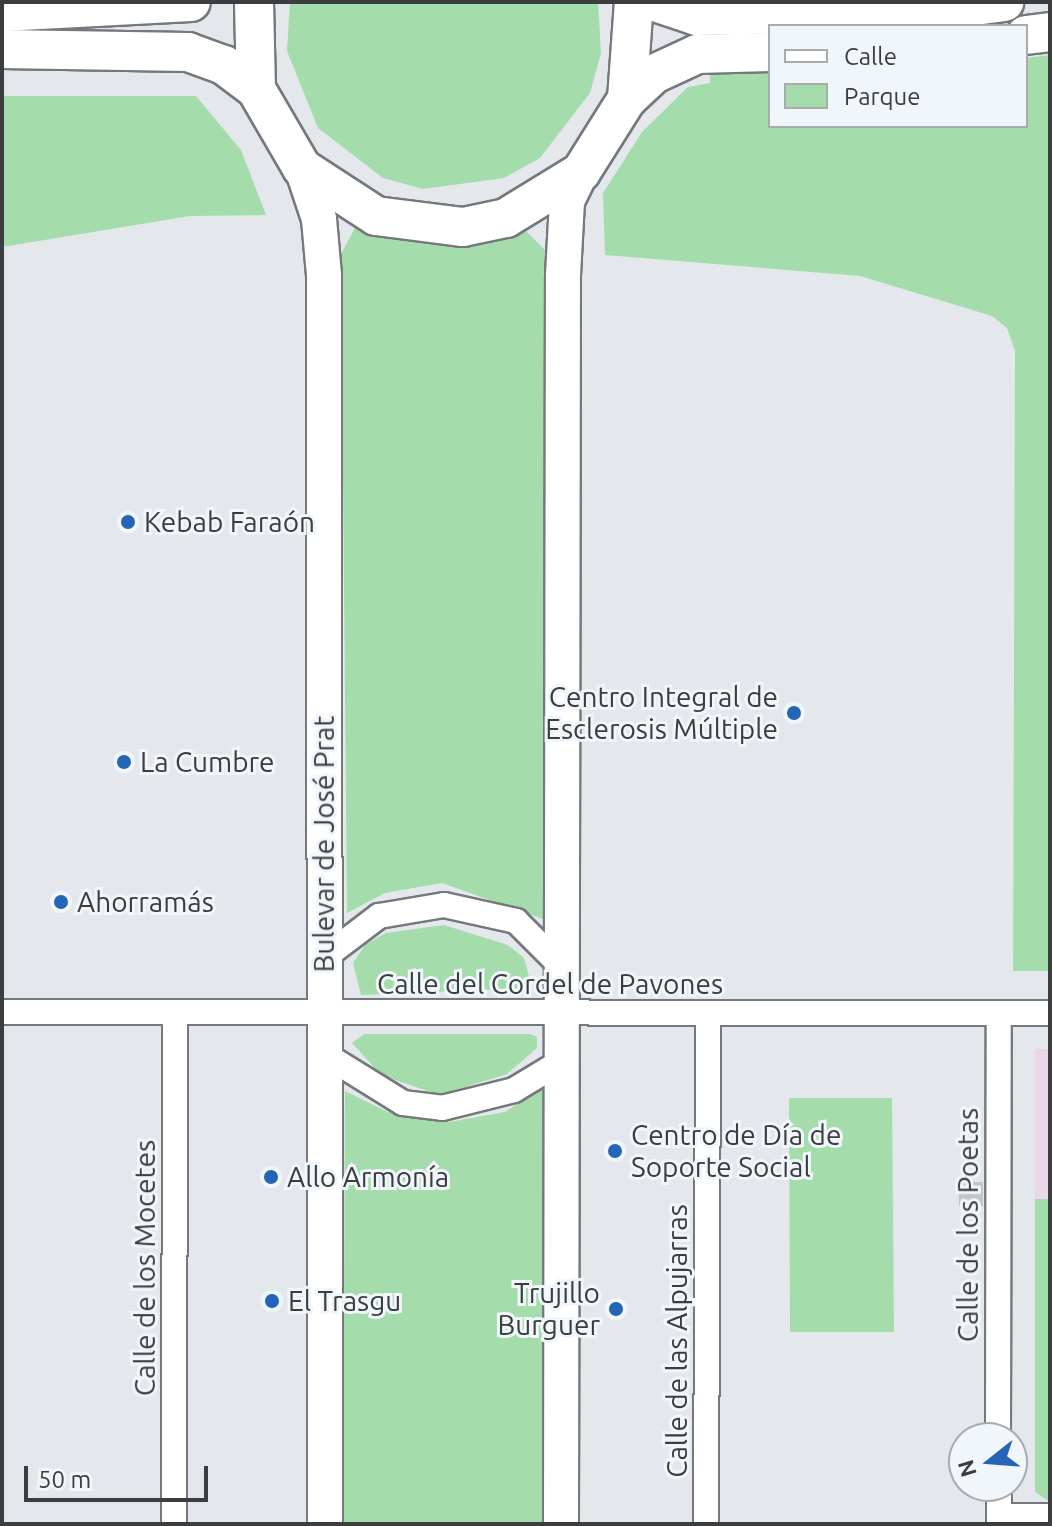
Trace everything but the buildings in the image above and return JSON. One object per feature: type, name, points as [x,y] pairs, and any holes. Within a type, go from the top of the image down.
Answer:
[{"type":"main road","points":[[2,12],[191,2]]},
{"type":"main road","points":[[254,2],[256,89]]},
{"type":"main road","points":[[627,99],[634,2]]},
{"type":"main road","points":[[655,2],[697,16],[938,11],[1004,2]]},
{"type":"main road","points":[[1028,35],[1050,32]]},
{"type":"main road","points":[[2,49],[188,52],[224,65],[256,89],[302,168],[376,216],[448,227],[506,218],[581,172],[627,99],[654,74],[697,54],[768,52]]},
{"type":"street","name":"Bulevar de José Prat","points":[[302,168],[323,245],[325,1524]]},
{"type":"street","points":[[561,1524],[563,275],[567,201],[581,172]]},
{"type":"street","points":[[325,957],[379,916],[444,905],[516,921],[561,966]]},
{"type":"street","name":"Calle del Cordel de Pavones","points":[[2,1012],[1050,1013]]},
{"type":"street","name":"Calle de los Mocetes","points":[[174,1524],[175,1012]]},
{"type":"street","name":"Calle de los Poetas","points":[[998,1422],[992,1194],[999,1013]]},
{"type":"street","name":"Calle de las Alpujarras","points":[[706,1524],[708,1015]]},
{"type":"street","points":[[324,1054],[403,1103],[442,1108],[514,1090],[562,1061]]},
{"type":"street","points":[[999,1520],[1050,1516]]},
{"type":"shaded area","points":[[1035,1049],[1050,1049],[1050,1199],[1035,1199]]},
{"type":"green space","points":[[290,2],[598,2],[601,53],[590,93],[540,158],[504,178],[423,189],[383,178],[318,128],[287,51]]},
{"type":"green space","points":[[1050,55],[1050,971],[1013,971],[1015,351],[1007,328],[992,316],[860,276],[605,255],[603,193],[642,132],[688,87],[710,83],[710,71],[768,70],[768,128],[1028,128],[1028,58]]},
{"type":"green space","points":[[2,96],[196,96],[241,150],[266,215],[190,216],[2,247]]},
{"type":"green space","points":[[355,228],[523,228],[546,251],[549,921],[442,883],[385,893],[347,913],[341,254]]},
{"type":"green space","points":[[444,925],[508,945],[524,958],[532,988],[361,995],[353,963],[365,945],[386,933]]},
{"type":"green space","points":[[364,1034],[530,1034],[537,1037],[537,1048],[507,1074],[439,1095],[381,1075],[352,1043]]},
{"type":"green space","points":[[550,1082],[547,1524],[343,1524],[345,1091],[388,1112],[449,1122],[505,1112]]},
{"type":"green space","points":[[789,1098],[892,1098],[894,1332],[790,1332]]},
{"type":"green space","points":[[1035,1199],[1050,1199],[1050,1502],[1035,1492]]},
{"type":"tunnel","points":[[959,1194],[985,1194]]},
{"type":"place","name":"Kebab Faraón","points":[[128,522]]},
{"type":"place","name":"Centro Integral de Esclerosis Múltiple","points":[[794,713]]},
{"type":"place","name":"La Cumbre","points":[[124,762]]},
{"type":"place","name":"Ahorramás","points":[[61,902]]},
{"type":"place","name":"Centro de Día de Soporte Social","points":[[615,1151]]},
{"type":"place","name":"Allo Armonía","points":[[271,1177]]},
{"type":"place","name":"El Trasgu","points":[[272,1301]]},
{"type":"place","name":"Trujillo Burguer","points":[[616,1309]]}]
